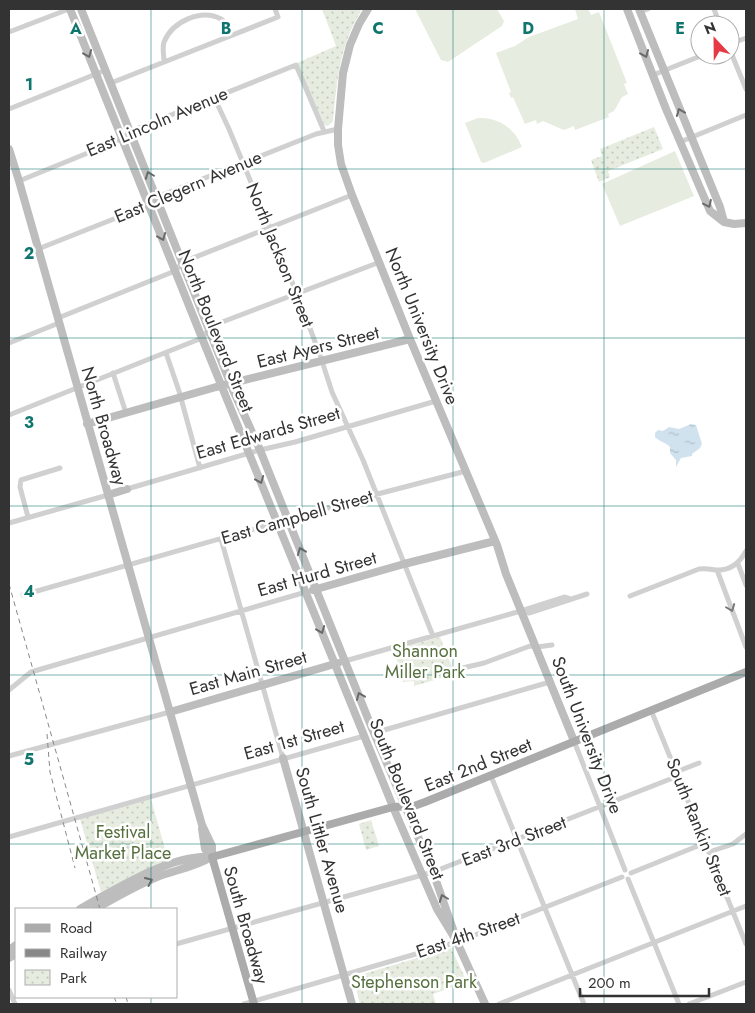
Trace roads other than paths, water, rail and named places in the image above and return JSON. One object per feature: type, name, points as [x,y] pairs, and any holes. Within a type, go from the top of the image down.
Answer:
[{"type":"main road","name":"North Boulevard Street","points":[[69,9],[335,664]]},
{"type":"main road","name":"North Boulevard Street","points":[[81,9],[345,661]]},
{"type":"main road","name":"North University Drive","points":[[368,9],[350,45],[343,73],[338,129],[341,164],[410,339],[495,541],[521,611]]},
{"type":"main road","points":[[627,9],[680,142],[710,211],[724,222],[734,224],[746,223]]},
{"type":"main road","points":[[643,10],[664,70],[720,207],[724,222]]},
{"type":"main road","points":[[104,94],[111,83]]},
{"type":"main road","name":"North Broadway","points":[[9,149],[170,712]]},
{"type":"main road","name":"East Ayers Street","points":[[87,424],[231,383],[410,339]]},
{"type":"main road","name":"East Edwards Street","points":[[108,495],[127,489]]},
{"type":"main road","name":"East Hurd Street","points":[[306,592],[404,564],[495,541]]},
{"type":"main road","name":"South University Drive","points":[[521,611],[574,742]]},
{"type":"main road","name":"East Main Street","points":[[170,712],[345,661]]},
{"type":"main road","name":"South Boulevard Street","points":[[345,661],[433,872],[457,942],[485,1004]]},
{"type":"main road","name":"South Boulevard Street","points":[[335,664],[421,874],[437,910],[457,942]]},
{"type":"main road","name":"East 2nd Street","points":[[212,857],[394,807],[425,802],[746,672]]},
{"type":"main road","name":"South Broadway","points":[[170,712],[202,825],[212,846],[212,857],[253,1003]]},
{"type":"main road","name":"East 1st Street","points":[[364,736],[374,733]]},
{"type":"main road","name":"South Littler Avenue","points":[[283,758],[352,1004]]},
{"type":"main road","points":[[82,908],[148,872],[200,856],[212,857]]},
{"type":"main road","points":[[97,908],[144,883],[212,857]]},
{"type":"street","points":[[9,32],[69,9]]},
{"type":"street","points":[[111,83],[278,17],[275,9]]},
{"type":"street","points":[[164,62],[164,43],[170,32],[179,24],[200,14],[222,19],[232,35]]},
{"type":"street","points":[[653,75],[690,60]]},
{"type":"street","name":"East Lincoln Avenue","points":[[19,181],[122,139],[131,131],[296,65],[324,132]]},
{"type":"street","points":[[736,65],[746,89]]},
{"type":"street","points":[[9,108],[106,70]]},
{"type":"street","name":"North Jackson Street","points":[[214,97],[297,294],[332,392],[349,427],[433,636]]},
{"type":"street","points":[[680,142],[746,115]]},
{"type":"street","name":"East Clegern Avenue","points":[[38,249],[149,205],[157,197],[324,132],[338,129]]},
{"type":"street","points":[[9,343],[175,271],[183,262],[352,195]]},
{"type":"street","points":[[9,415],[202,338],[209,327],[380,262]]},
{"type":"street","points":[[166,353],[200,468]]},
{"type":"street","points":[[114,373],[126,413]]},
{"type":"street","name":"East Edwards Street","points":[[127,489],[249,453],[436,402]]},
{"type":"street","points":[[28,517],[20,487],[21,480],[60,468]]},
{"type":"street","name":"East Campbell Street","points":[[24,595],[277,522],[466,471]]},
{"type":"street","points":[[9,523],[108,495]]},
{"type":"street","name":"South Littler Avenue","points":[[221,539],[283,758]]},
{"type":"street","points":[[630,596],[699,569],[726,569],[738,564],[746,551]]},
{"type":"street","points":[[738,564],[746,585]]},
{"type":"street","points":[[716,570],[746,647]]},
{"type":"street","name":"East Hurd Street","points":[[9,690],[31,672],[306,592]]},
{"type":"street","points":[[345,661],[565,597],[571,599],[587,594]]},
{"type":"street","points":[[454,670],[484,663],[530,646],[552,645]]},
{"type":"street","name":"East 1st Street","points":[[374,733],[550,682]]},
{"type":"street","name":"South Rankin Street","points":[[651,710],[746,944]]},
{"type":"street","points":[[9,756],[170,712]]},
{"type":"street","name":"East 1st Street","points":[[9,837],[364,736]]},
{"type":"street","name":"South University Drive","points":[[574,742],[625,870]]},
{"type":"street","name":"East 3rd Street","points":[[178,943],[433,872],[599,807],[677,774],[699,762]]},
{"type":"street","points":[[491,776],[584,1004]]},
{"type":"street","points":[[709,852],[733,844],[746,834]]},
{"type":"street","points":[[631,873],[705,843]]},
{"type":"street","points":[[631,873],[629,870],[625,870],[622,876],[628,880],[679,1004]]},
{"type":"street","points":[[628,880],[631,877],[631,873]]},
{"type":"street","name":"East 4th Street","points":[[244,1004],[253,1003],[344,974],[457,942],[622,876]]},
{"type":"street","points":[[499,1004],[746,906]]},
{"type":"street","points":[[689,1004],[746,982]]},
{"type":"street","points":[[9,990],[15,1004]]},
{"type":"water","points":[[691,424],[696,425],[702,444],[692,456],[681,458],[676,467],[676,460],[670,453],[670,447],[655,437],[655,433],[658,430],[663,431],[669,427],[679,429]]},
{"type":"railway","points":[[9,584],[100,908]]},
{"type":"railway","points":[[47,734],[50,772],[75,868]]},
{"type":"railway","points":[[114,998],[117,1004]]},
{"type":"railway","points":[[126,998],[128,1004]]},
{"type":"park label","name":"Shannon Miller Park","points":[[425,661]]},
{"type":"park label","name":"Festival Market Place","points":[[123,842]]},
{"type":"park label","name":"Stephenson Park","points":[[414,982]]}]
